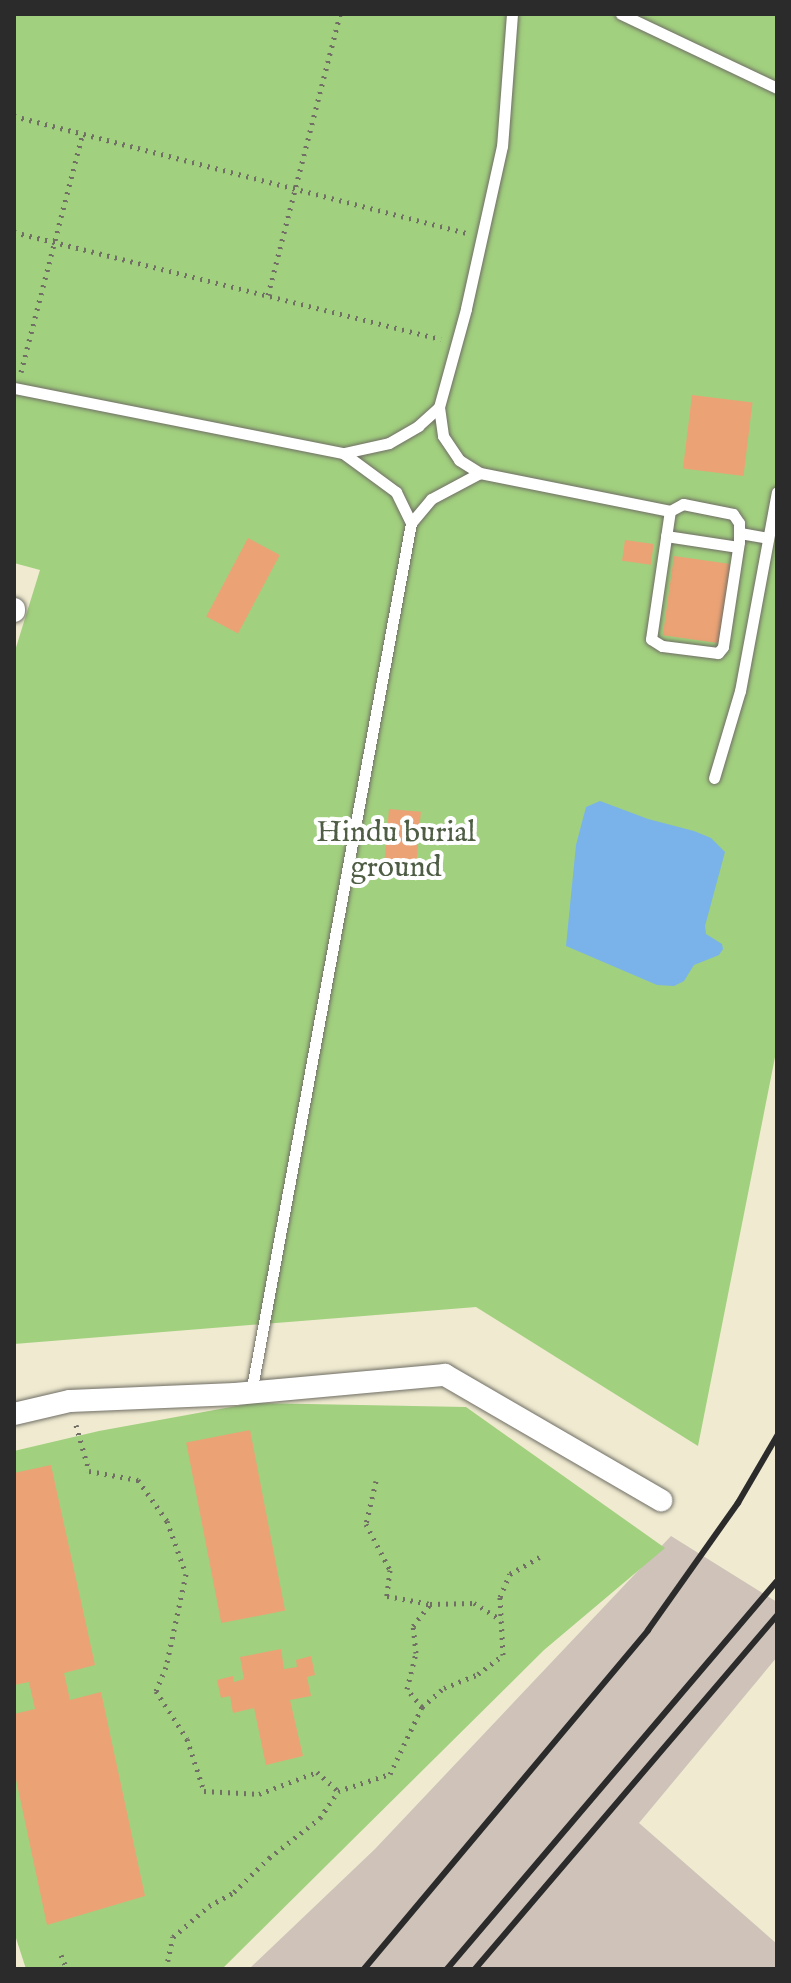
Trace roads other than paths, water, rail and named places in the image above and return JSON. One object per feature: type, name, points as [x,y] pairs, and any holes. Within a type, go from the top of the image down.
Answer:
[{"type":"street","points":[[14,1414],[70,1401],[251,1393],[445,1375],[661,1500]]},
{"type":"lane","points":[[512,14],[502,146],[483,237],[439,407],[439,422],[450,450],[480,473],[670,511],[683,504],[724,510],[736,519],[740,533],[721,651],[714,653],[653,642],[651,633],[670,511]]},
{"type":"lane","points":[[621,14],[777,88]]},
{"type":"lane","points":[[15,388],[343,453],[389,443],[418,426],[439,407]]},
{"type":"lane","points":[[343,453],[396,492],[411,523]]},
{"type":"lane","points":[[251,1393],[411,523],[431,499],[480,473]]},
{"type":"lane","points":[[714,778],[740,691],[777,492]]},
{"type":"lane","points":[[740,533],[768,538]]},
{"type":"lane","points":[[666,536],[738,547]]},
{"type":"water","points":[[600,801],[648,819],[694,831],[711,838],[725,852],[705,926],[706,934],[722,944],[723,949],[719,955],[694,965],[684,981],[674,986],[657,985],[566,946],[576,845],[586,807]]},
{"type":"railway","points":[[364,1969],[648,1630],[738,1503],[777,1436]]},
{"type":"railway","points":[[447,1969],[777,1581]]},
{"type":"railway","points":[[475,1969],[777,1615]]},
{"type":"park label","name":"Hindu burial ground","points":[[396,850]]}]
